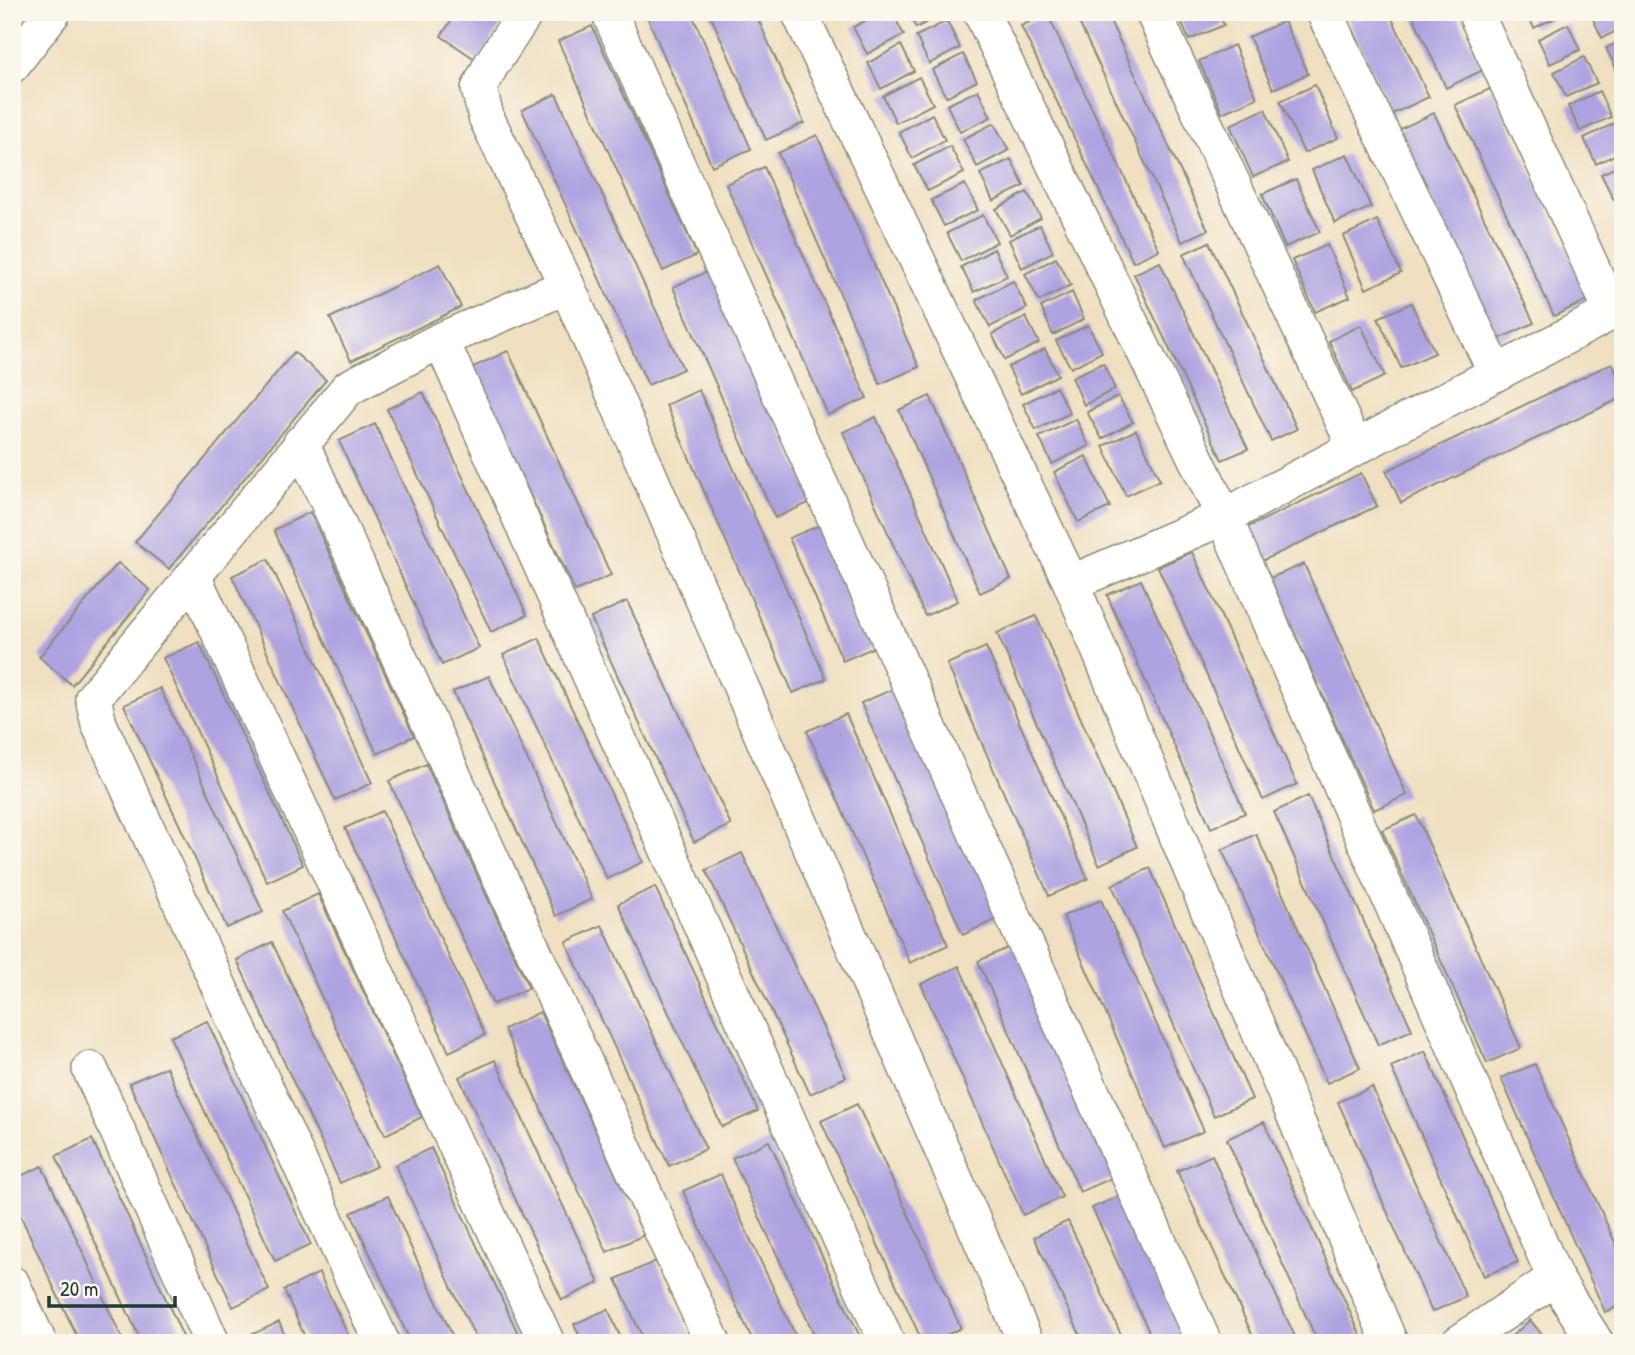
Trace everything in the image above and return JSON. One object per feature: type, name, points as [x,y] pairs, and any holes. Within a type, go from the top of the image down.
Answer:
[{"type":"street","points":[[13,62],[53,12]]},
{"type":"street","points":[[526,12],[491,65],[479,89],[486,117],[567,286],[1026,1343]]},
{"type":"street","points":[[609,12],[1204,1343]]},
{"type":"street","points":[[799,12],[1072,583],[1390,1343]]},
{"type":"street","points":[[981,12],[1224,517],[1555,1278],[1596,1343]]},
{"type":"street","points":[[1153,12],[1355,447]]},
{"type":"street","points":[[1324,12],[1496,373]]},
{"type":"street","points":[[1072,583],[1224,517],[1618,311],[1475,12]]},
{"type":"street","points":[[382,1343],[99,724],[93,698],[348,388],[441,340],[567,286]]},
{"type":"street","points":[[441,340],[887,1343]]},
{"type":"street","points":[[301,443],[713,1343]]},
{"type":"street","points":[[192,576],[547,1343]]},
{"type":"street","points":[[90,1069],[212,1343]]},
{"type":"street","points":[[1459,1343],[1555,1278]]},
{"type":"street","points":[[14,1291],[39,1343]]},
{"type":"building","points":[[457,12],[509,12],[478,61],[441,36]]},
{"type":"building","points":[[645,12],[691,12],[751,149],[712,166]]},
{"type":"building","points":[[709,12],[755,12],[804,123],[766,140]]},
{"type":"building","points":[[882,12],[892,12],[904,35],[867,54],[853,27]]},
{"type":"building","points":[[908,12],[946,12],[916,28]]},
{"type":"building","points":[[1074,12],[1106,12],[1208,230],[1182,242]]},
{"type":"building","points":[[1177,12],[1218,12],[1224,25],[1189,40]]},
{"type":"building","points":[[1345,12],[1389,12],[1429,97],[1392,114]]},
{"type":"building","points":[[1411,12],[1456,12],[1483,70],[1446,88]]},
{"type":"building","points":[[1526,12],[1568,12],[1534,28]]},
{"type":"building","points":[[1623,12],[1623,28],[1602,38],[1590,13]]},
{"type":"building","points":[[1047,13],[1159,250],[1133,262],[1021,26]]},
{"type":"building","points":[[947,21],[960,48],[929,64],[916,36]]},
{"type":"building","points":[[1284,21],[1308,74],[1273,89],[1249,37]]},
{"type":"building","points":[[1568,24],[1580,50],[1550,64],[1538,39]]},
{"type":"building","points":[[592,26],[697,255],[663,271],[558,41]]},
{"type":"building","points":[[1623,40],[1623,72],[1619,74],[1606,48]]},
{"type":"building","points":[[901,45],[914,71],[881,89],[868,63]]},
{"type":"building","points":[[1234,45],[1257,98],[1222,113],[1199,61]]},
{"type":"building","points":[[963,54],[977,81],[946,97],[932,70]]},
{"type":"building","points":[[1584,57],[1597,83],[1566,97],[1554,72]]},
{"type":"building","points":[[919,77],[933,104],[896,123],[883,96]]},
{"type":"building","points":[[1315,85],[1338,138],[1304,153],[1280,101]]},
{"type":"building","points":[[1492,88],[1590,299],[1554,316],[1455,105]]},
{"type":"building","points":[[978,90],[991,117],[960,132],[947,105]]},
{"type":"building","points":[[1599,91],[1611,117],[1580,131],[1568,106]]},
{"type":"building","points":[[556,94],[683,369],[648,385],[522,110]]},
{"type":"building","points":[[1265,109],[1288,162],[1253,177],[1230,125]]},
{"type":"building","points":[[1434,113],[1534,323],[1497,340],[1398,130]]},
{"type":"building","points":[[932,114],[945,140],[912,158],[899,132]]},
{"type":"building","points":[[994,123],[1009,150],[977,167],[963,139]]},
{"type":"building","points":[[1615,123],[1623,141],[1623,151],[1596,164],[1584,138]]},
{"type":"building","points":[[817,135],[919,367],[880,384],[778,153]]},
{"type":"building","points":[[950,146],[964,173],[928,191],[914,165]]},
{"type":"building","points":[[1347,154],[1371,207],[1335,223],[1312,170]]},
{"type":"building","points":[[1011,159],[1024,186],[993,201],[980,174]]},
{"type":"building","points":[[1623,164],[1623,195],[1614,200],[1601,174]]},
{"type":"building","points":[[764,167],[867,398],[828,415],[726,184]]},
{"type":"building","points":[[1296,179],[1320,232],[1285,247],[1262,194]]},
{"type":"building","points":[[965,184],[978,210],[944,226],[931,200]]},
{"type":"building","points":[[1027,192],[1041,218],[1010,235],[996,209]]},
{"type":"building","points":[[983,215],[997,242],[961,261],[947,233]]},
{"type":"building","points":[[1377,220],[1401,273],[1366,289],[1343,236]]},
{"type":"building","points":[[1040,225],[1053,252],[1022,268],[1009,240]]},
{"type":"building","points":[[1209,242],[1297,429],[1271,441],[1183,254]]},
{"type":"building","points":[[1327,245],[1350,297],[1315,312],[1292,260]]},
{"type":"building","points":[[994,249],[1007,276],[974,292],[961,267]]},
{"type":"building","points":[[1056,258],[1071,285],[1039,301],[1025,274]]},
{"type":"building","points":[[1160,262],[1248,449],[1222,460],[1134,274]]},
{"type":"building","points":[[440,264],[461,307],[351,361],[330,318]]},
{"type":"building","points":[[711,270],[813,501],[775,518],[673,287]]},
{"type":"building","points":[[1013,281],[1027,308],[990,327],[976,300]]},
{"type":"building","points":[[1072,292],[1084,319],[1053,335],[1041,307]]},
{"type":"building","points":[[1411,303],[1435,353],[1401,368],[1378,318]]},
{"type":"building","points":[[1026,317],[1039,343],[1005,360],[992,334]]},
{"type":"building","points":[[1088,325],[1102,352],[1071,368],[1056,341]]},
{"type":"building","points":[[1361,325],[1385,376],[1352,392],[1329,341]]},
{"type":"building","points":[[1045,349],[1058,375],[1021,394],[1008,367]]},
{"type":"building","points":[[508,351],[611,575],[575,591],[471,368]]},
{"type":"building","points":[[294,352],[326,380],[169,569],[135,542]]},
{"type":"building","points":[[1103,363],[1115,389],[1084,405],[1072,377]]},
{"type":"building","points":[[1612,363],[1623,387],[1623,397],[1401,503],[1386,471]]},
{"type":"building","points":[[1056,387],[1070,413],[1036,430],[1023,404]]},
{"type":"building","points":[[699,390],[826,679],[793,693],[666,405]]},
{"type":"building","points":[[423,392],[527,615],[491,632],[387,409]]},
{"type":"building","points":[[930,396],[1011,579],[980,593],[899,410]]},
{"type":"building","points":[[1118,396],[1133,422],[1102,439],[1087,412]]},
{"type":"building","points":[[876,417],[958,601],[925,616],[843,432]]},
{"type":"building","points":[[1076,419],[1089,446],[1052,464],[1039,437]]},
{"type":"building","points":[[375,424],[479,648],[442,665],[339,441]]},
{"type":"building","points":[[1136,430],[1160,480],[1126,496],[1103,446]]},
{"type":"building","points":[[1086,456],[1110,507],[1078,522],[1054,472]]},
{"type":"building","points":[[1361,473],[1377,506],[1260,562],[1244,529]]},
{"type":"building","points":[[310,512],[414,736],[377,754],[274,530]]},
{"type":"building","points":[[825,523],[879,645],[843,661],[789,538]]},
{"type":"building","points":[[1192,552],[1297,784],[1263,800],[1158,567]]},
{"type":"building","points":[[268,559],[372,783],[335,800],[232,576]]},
{"type":"building","points":[[118,563],[150,590],[72,685],[39,657]]},
{"type":"building","points":[[1304,564],[1407,795],[1374,810],[1270,578]]},
{"type":"building","points":[[1141,580],[1245,813],[1211,828],[1107,595]]},
{"type":"building","points":[[627,601],[731,825],[694,842],[591,618]]},
{"type":"building","points":[[1036,616],[1137,847],[1099,865],[997,633]]},
{"type":"building","points":[[539,638],[643,862],[607,879],[503,655]]},
{"type":"building","points":[[199,642],[303,865],[267,882],[163,658]]},
{"type":"building","points":[[986,647],[1088,879],[1049,896],[947,664]]},
{"type":"building","points":[[489,676],[592,899],[556,916],[453,692]]},
{"type":"building","points":[[900,686],[1001,917],[963,935],[861,703]]},
{"type":"building","points":[[160,688],[263,912],[227,928],[124,705]]},
{"type":"building","points":[[846,714],[948,945],[910,963],[807,731]]},
{"type":"building","points":[[426,764],[529,988],[493,1004],[389,781]]},
{"type":"building","points":[[1308,796],[1412,1030],[1378,1045],[1274,812]]},
{"type":"building","points":[[382,811],[485,1035],[449,1052],[345,828]]},
{"type":"building","points":[[1416,815],[1521,1048],[1487,1063],[1382,830]]},
{"type":"building","points":[[1256,834],[1360,1068],[1327,1083],[1222,850]]},
{"type":"building","points":[[742,853],[846,1077],[810,1094],[706,870]]},
{"type":"building","points":[[1150,868],[1252,1099],[1214,1116],[1112,885]]},
{"type":"building","points":[[655,887],[758,1111],[722,1127],[618,904]]},
{"type":"building","points":[[318,894],[422,1117],[385,1135],[282,911]]},
{"type":"building","points":[[1101,900],[1204,1131],[1165,1148],[1063,916]]},
{"type":"building","points":[[602,925],[706,1149],[669,1166],[566,942]]},
{"type":"building","points":[[272,942],[377,1166],[340,1183],[237,960]]},
{"type":"building","points":[[1017,944],[1119,1175],[1080,1192],[978,961]]},
{"type":"building","points":[[959,966],[1062,1197],[1023,1215],[921,984]]},
{"type":"building","points":[[540,1012],[644,1235],[607,1252],[504,1029]]},
{"type":"building","points":[[207,1021],[311,1245],[275,1261],[170,1037]]},
{"type":"building","points":[[1425,1051],[1518,1262],[1484,1276],[1391,1067]]},
{"type":"building","points":[[495,1060],[599,1283],[562,1300],[459,1077]]},
{"type":"building","points":[[1535,1064],[1623,1260],[1623,1304],[1605,1312],[1501,1078]]},
{"type":"building","points":[[166,1067],[269,1290],[233,1307],[129,1083]]},
{"type":"building","points":[[1372,1087],[1466,1297],[1432,1312],[1338,1102]]},
{"type":"building","points":[[857,1104],[961,1328],[930,1343],[923,1343],[821,1121]]},
{"type":"building","points":[[1264,1122],[1364,1343],[1318,1343],[1227,1139]]},
{"type":"building","points":[[92,1139],[186,1343],[142,1343],[76,1201],[56,1156]]},
{"type":"building","points":[[769,1141],[863,1343],[818,1343],[732,1158]]},
{"type":"building","points":[[431,1148],[522,1343],[478,1343],[457,1299],[395,1165]]},
{"type":"building","points":[[1212,1155],[1298,1343],[1256,1343],[1177,1171]]},
{"type":"building","points":[[42,1166],[124,1343],[80,1343],[47,1273],[12,1197],[12,1180]]},
{"type":"building","points":[[721,1174],[799,1343],[754,1343],[683,1191]]},
{"type":"building","points":[[1126,1193],[1195,1343],[1154,1343],[1092,1208]]},
{"type":"building","points":[[388,1196],[456,1343],[411,1343],[351,1213]]},
{"type":"building","points":[[1068,1221],[1125,1343],[1084,1343],[1034,1237]]},
{"type":"building","points":[[656,1261],[694,1343],[645,1343],[616,1279]]},
{"type":"building","points":[[319,1273],[352,1343],[308,1343],[304,1335],[284,1290]]},
{"type":"building","points":[[608,1309],[623,1343],[583,1343],[574,1324]]},
{"type":"building","points":[[1530,1320],[1549,1343],[1504,1343],[1511,1337]]},
{"type":"building","points":[[279,1322],[288,1343],[241,1343],[240,1340]]}]
